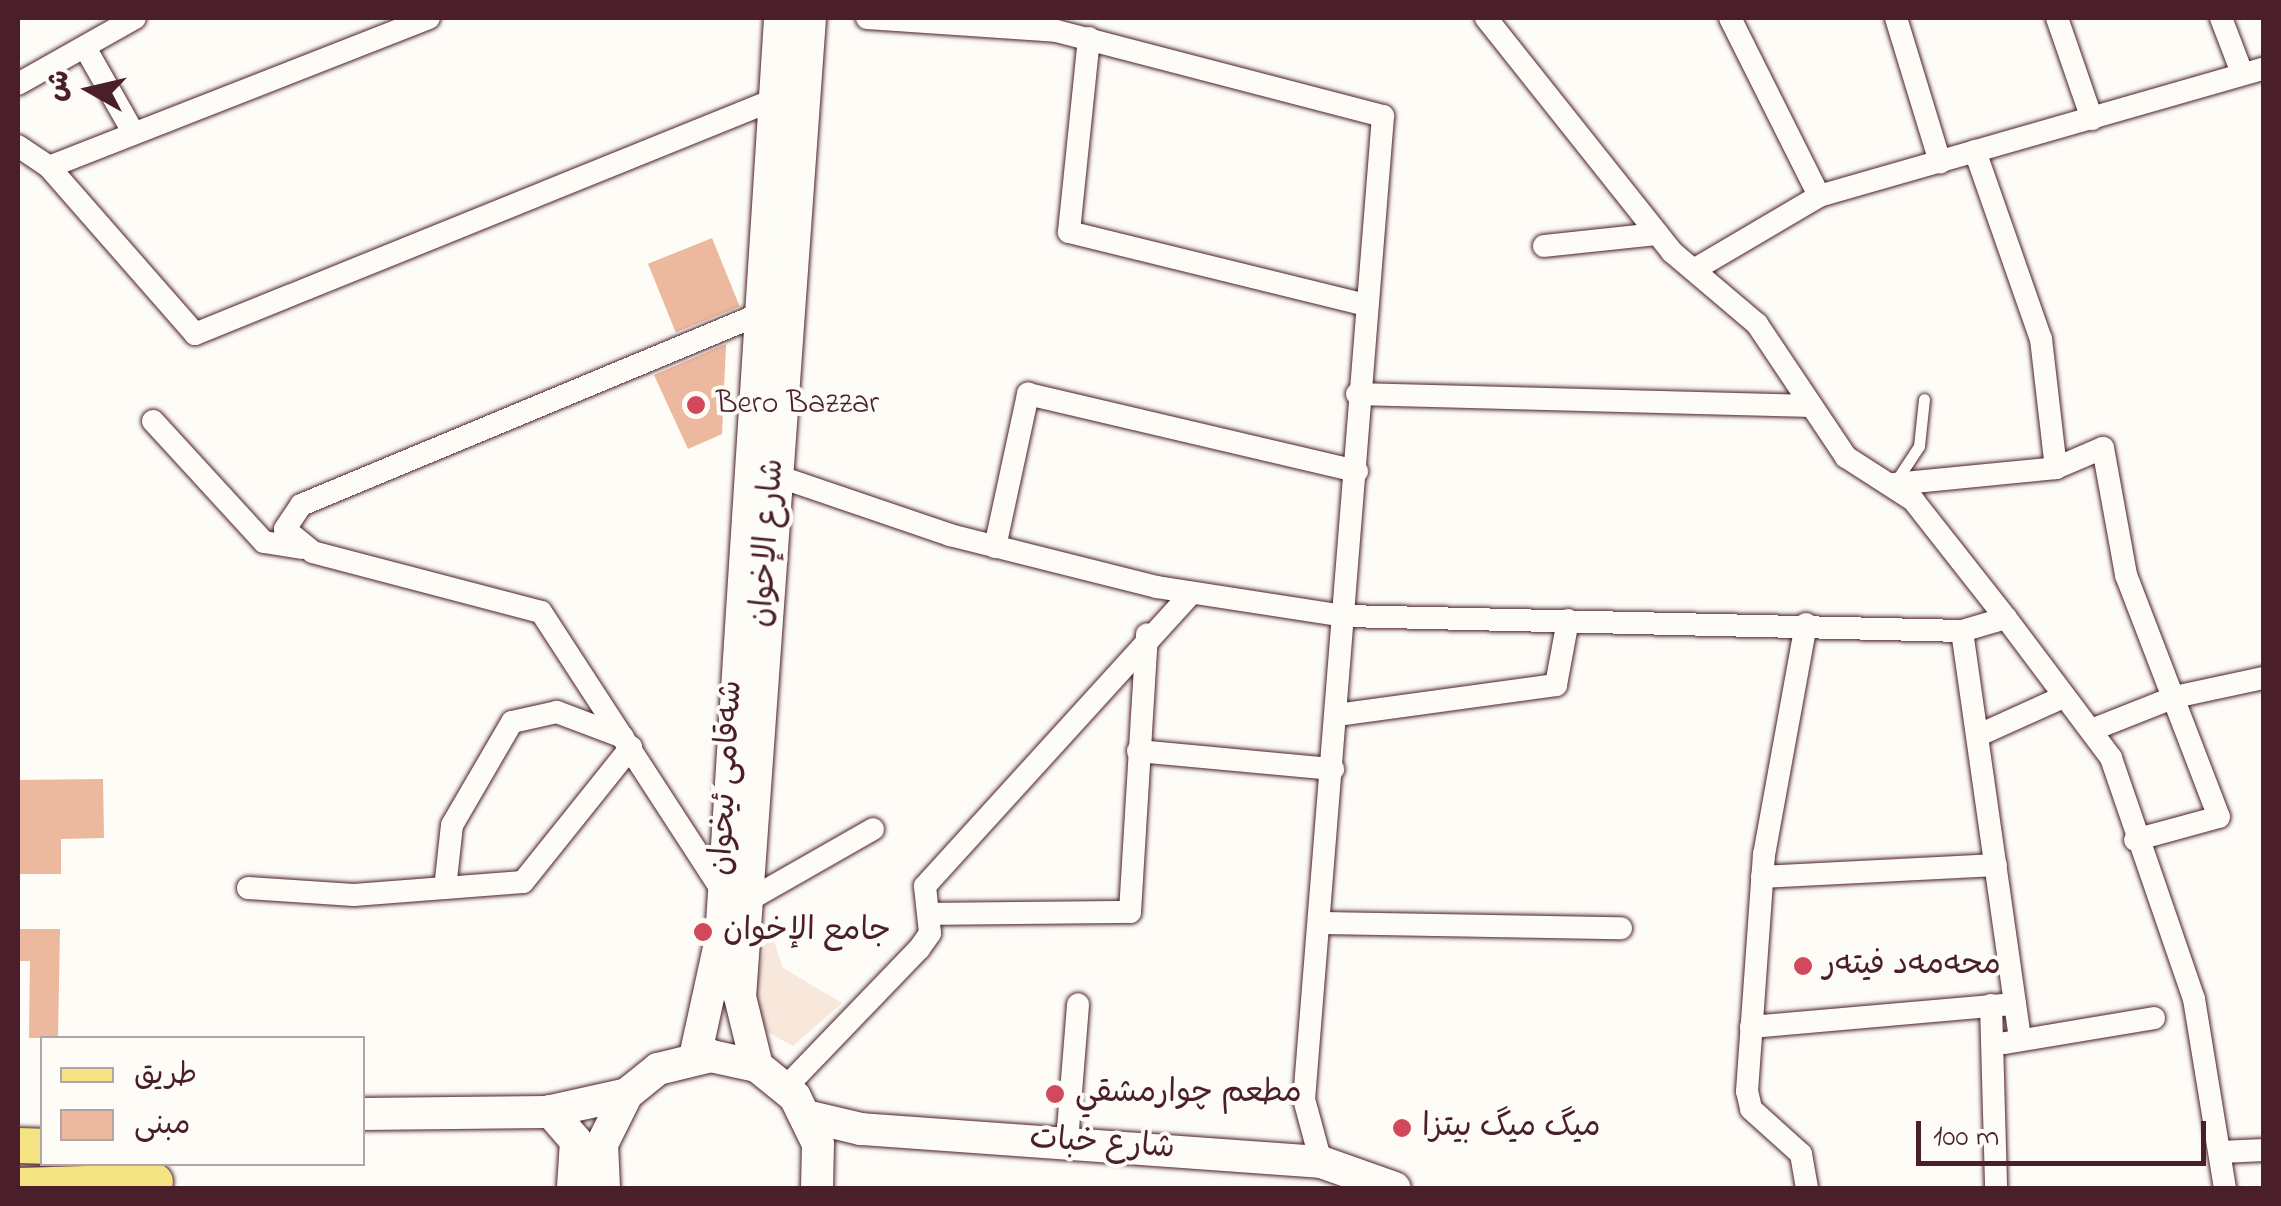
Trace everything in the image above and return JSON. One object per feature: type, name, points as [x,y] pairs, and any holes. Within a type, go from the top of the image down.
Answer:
[{"type":"main road","name":"شەقامی ئیخوان","points":[[735,896],[754,316],[781,179],[773,100],[780,18]]},
{"type":"main road","name":"شارع الإخوان","points":[[757,1066],[725,1018],[774,475],[781,179],[810,18]]},
{"type":"main road","points":[[365,1114],[550,1112],[627,1094],[694,1057],[725,1018]]},
{"type":"main road","points":[[694,1057],[757,1066],[786,1087],[806,1116],[818,1144],[817,1188]]},
{"type":"main road","points":[[604,1188],[602,1144],[627,1094]]},
{"type":"main road","points":[[550,1112],[576,1141],[573,1188]]},
{"type":"main road","name":"شارع خبات","points":[[806,1116],[874,1130],[1321,1162],[1395,1188]]},
{"type":"main road","points":[[840,1188],[840,1156],[874,1130]]},
{"type":"main road","points":[[18,1184],[158,1185]]},
{"type":"street","points":[[18,84],[87,51],[135,18]]},
{"type":"street","points":[[49,167],[429,18]]},
{"type":"street","points":[[866,18],[1057,24],[1089,38],[1383,116],[1356,394],[1357,471],[1304,1116],[1321,1162]]},
{"type":"street","points":[[1486,18],[1656,234],[1757,324],[1846,457],[1894,484],[2006,618],[2063,697],[2094,729],[2194,999],[2225,1188]]},
{"type":"street","points":[[1730,18],[1819,196]]},
{"type":"street","points":[[1896,18],[1940,162]]},
{"type":"street","points":[[2058,18],[2092,119]]},
{"type":"street","points":[[1697,268],[1819,196],[2253,70],[2221,18]]},
{"type":"street","points":[[1089,38],[1070,232],[1367,306]]},
{"type":"street","points":[[87,51],[133,132]]},
{"type":"street","points":[[18,146],[49,167],[195,334],[773,100]]},
{"type":"street","points":[[1976,152],[2041,339],[2056,468]]},
{"type":"street","points":[[1544,246],[1656,234]]},
{"type":"street","points":[[302,548],[285,528],[301,505],[754,316]]},
{"type":"street","points":[[995,547],[1028,394],[1357,471]]},
{"type":"street","points":[[1356,394],[1811,406]]},
{"type":"street","points":[[153,421],[264,542],[302,548],[541,612],[735,896],[872,829]]},
{"type":"street","points":[[1894,484],[2056,468],[2103,448],[2126,575],[2219,817],[2135,840]]},
{"type":"street","points":[[774,475],[995,547],[1192,592],[1345,616],[1806,624],[1962,631],[2006,618]]},
{"type":"street","points":[[786,1087],[920,949],[931,914],[925,886],[1147,635],[1192,592]]},
{"type":"street","points":[[1337,715],[1556,686],[1568,620]]},
{"type":"street","points":[[1806,624],[1762,877],[1748,1102],[1800,1154],[1808,1188]]},
{"type":"street","points":[[1962,631],[2020,1040]]},
{"type":"street","points":[[931,914],[1130,912],[1147,635]]},
{"type":"street","points":[[2094,729],[2175,697],[2264,678]]},
{"type":"street","points":[[1979,734],[2063,697]]},
{"type":"street","points":[[445,888],[452,825],[512,722],[557,712],[627,742]]},
{"type":"street","points":[[248,888],[354,896],[523,882],[627,742]]},
{"type":"street","points":[[1138,751],[1332,769]]},
{"type":"street","points":[[1762,877],[1996,865]]},
{"type":"street","points":[[1320,924],[1621,928]]},
{"type":"street","points":[[1068,1142],[1078,1004]]},
{"type":"street","points":[[1752,1027],[2015,1004]]},
{"type":"street","points":[[1991,1005],[1996,1188]]},
{"type":"street","points":[[1992,1045],[2154,1018]]},
{"type":"street","points":[[2222,1152],[2264,1150]]},
{"type":"lane","points":[[1894,484],[1919,446],[1924,399]]},
{"type":"shaded area","points":[[769,926],[783,968],[842,1003],[793,1046],[749,1022]]},
{"type":"building","points":[[712,238],[740,307],[676,332],[648,264]]},
{"type":"building","name":"Bero Bazzar","points":[[726,344],[722,434],[688,449],[654,375]]},
{"type":"building","points":[[103,779],[104,838],[61,839],[61,874],[20,874],[18,780]]},
{"type":"building","points":[[18,929],[60,929],[58,1036],[29,1038],[30,961],[18,961]]},
{"type":"place","name":"Bero Bazzar","points":[[696,405]]},
{"type":"place","name":"جامع الإخوان","points":[[703,932]]},
{"type":"place","name":"محەمەد فیتەر","points":[[1803,966]]},
{"type":"place","name":"مطعم چوارمشقي","points":[[1055,1094]]},
{"type":"place","name":"ميگ ميگ بيتزا","points":[[1402,1128]]}]
